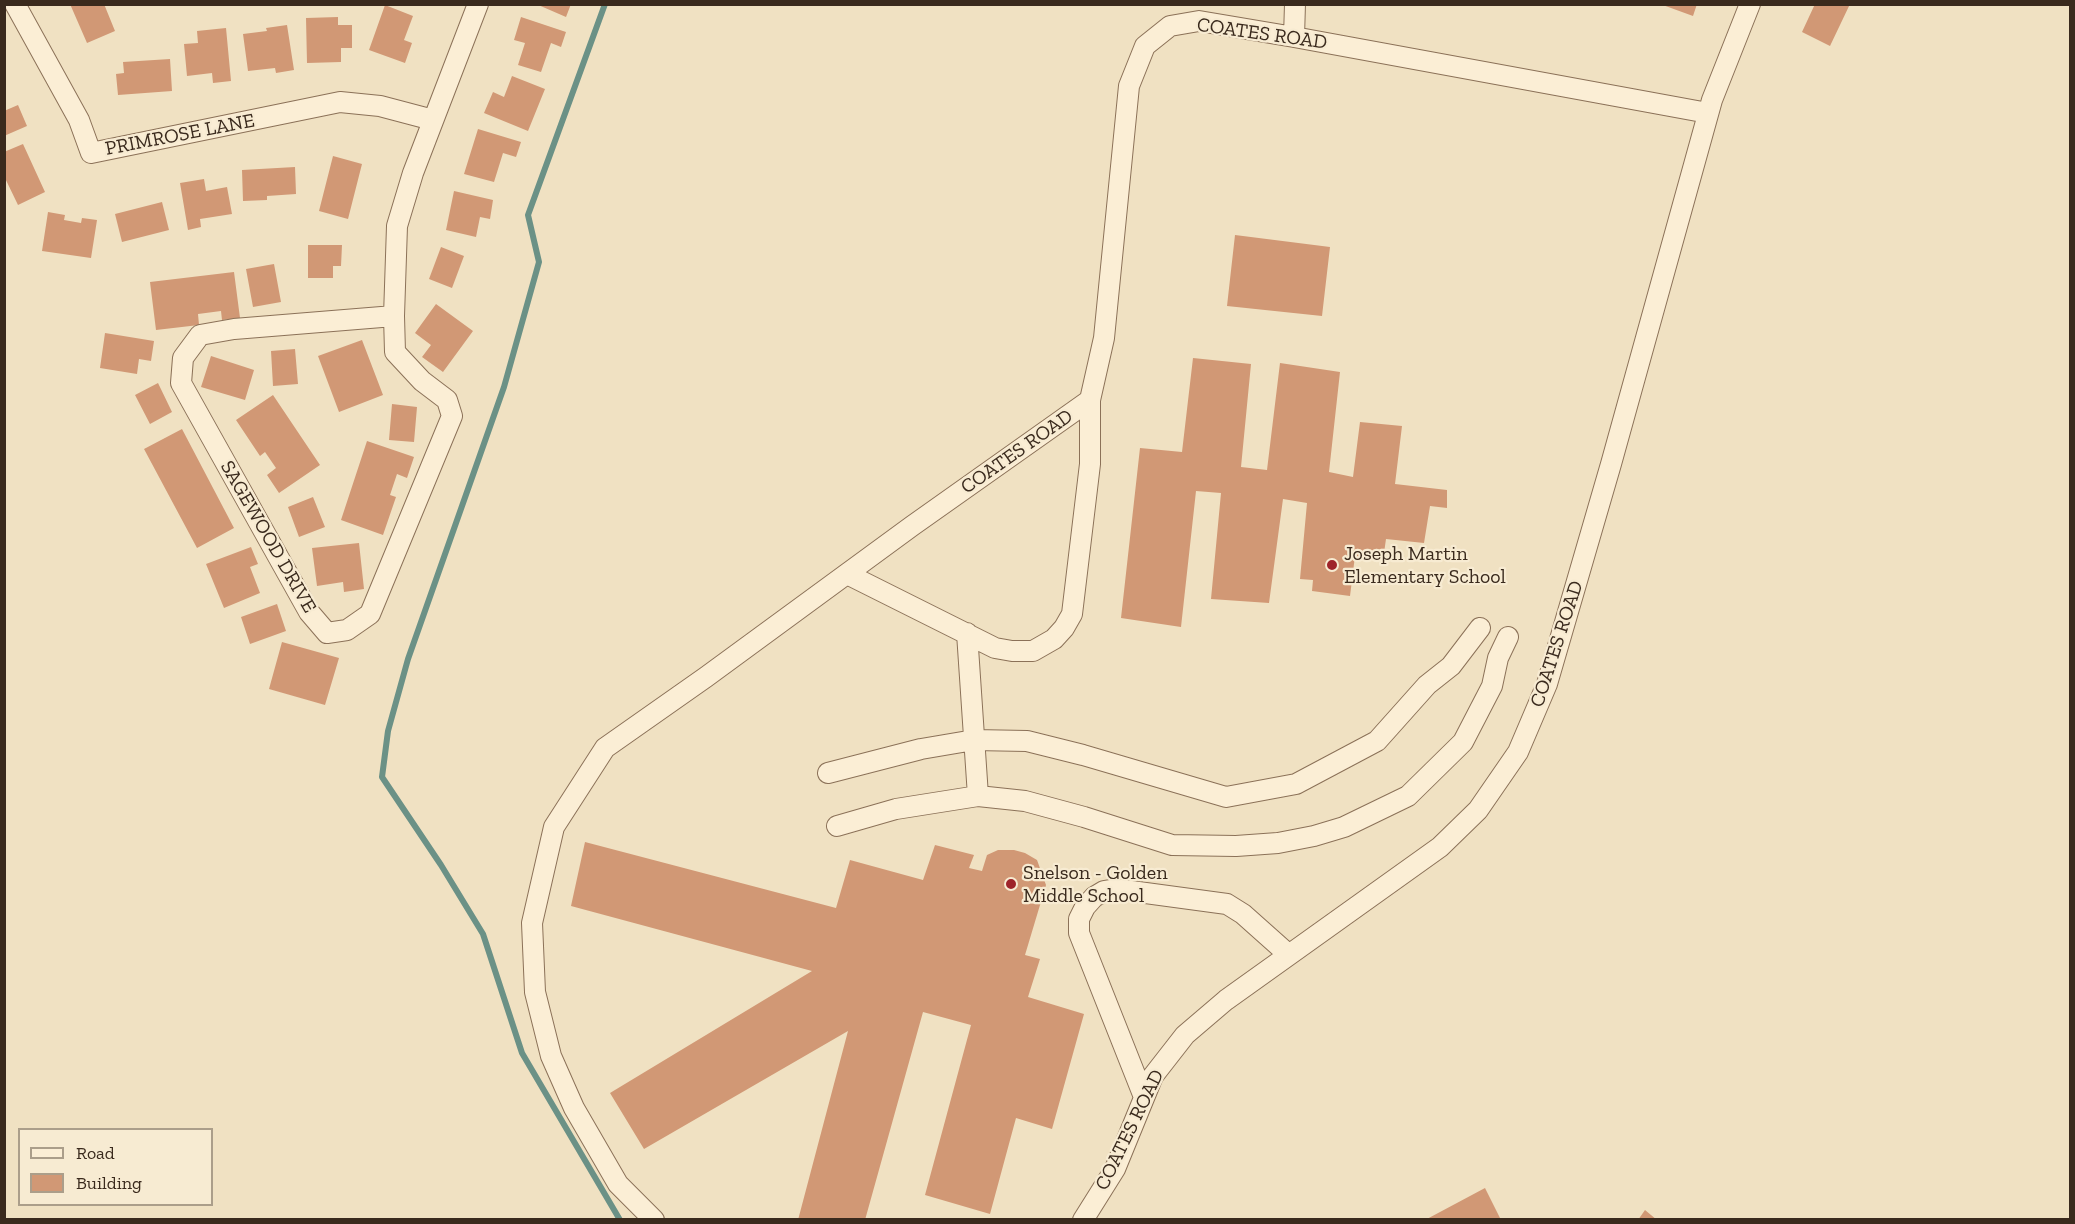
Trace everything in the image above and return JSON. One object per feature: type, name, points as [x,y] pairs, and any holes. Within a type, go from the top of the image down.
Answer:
[{"type":"street","name":"PRIMROSE LANE","points":[[15,4],[79,120],[91,153],[340,102],[380,106],[433,120]]},
{"type":"street","name":"SAGEWOOD DRIVE","points":[[394,316],[234,329],[200,335],[183,358],[181,383],[309,612],[327,633],[346,630],[370,614],[452,416],[447,399],[422,381],[395,352],[397,226],[413,173],[478,4]]},
{"type":"street","points":[[1294,36],[1295,4]]},
{"type":"street","name":"COATES ROAD","points":[[1083,1220],[1115,1169],[1153,1076],[1185,1035],[1226,1000],[1440,847],[1478,810],[1518,752],[1550,674],[1708,113],[1750,4]]},
{"type":"street","name":"COATES ROAD","points":[[654,1220],[618,1184],[574,1108],[549,1045],[535,992],[532,923],[554,827],[605,748],[1090,400],[1104,339],[1129,86],[1145,46],[1170,26],[1200,21],[1294,36],[1708,113]]},
{"type":"street","points":[[847,574],[995,648],[1033,651],[1054,639],[1065,628],[1072,614],[1090,464],[1090,400]]},
{"type":"street","points":[[828,773],[921,749],[974,740],[1027,741],[1226,797],[1296,784],[1377,741],[1427,685],[1451,666],[1480,628]]},
{"type":"street","points":[[967,633],[978,796]]},
{"type":"street","points":[[837,826],[896,809],[978,796],[1025,801],[1172,845],[1236,846],[1278,843],[1314,836],[1344,827],[1408,796],[1463,742],[1492,686],[1498,658],[1508,637]]},
{"type":"street","points":[[1144,1097],[1079,933],[1079,919],[1094,897],[1104,891],[1116,889],[1227,904],[1243,914],[1288,955]]},
{"type":"building","points":[[70,4],[104,4],[115,31],[87,43]]},
{"type":"building","points":[[536,4],[571,4],[566,17]]},
{"type":"building","points":[[1660,4],[1697,4],[1693,16]]},
{"type":"building","points":[[1815,4],[1850,4],[1830,46],[1802,32]]},
{"type":"building","points":[[385,5],[413,16],[404,40],[412,43],[405,63],[369,50]]},
{"type":"building","points":[[338,17],[338,25],[352,25],[352,48],[341,48],[341,62],[307,63],[306,18]]},
{"type":"building","points":[[521,17],[566,32],[561,47],[551,43],[541,72],[518,65],[525,43],[514,40]]},
{"type":"building","points":[[287,25],[294,70],[276,73],[275,68],[248,71],[243,34],[267,31],[266,28]]},
{"type":"building","points":[[226,28],[231,81],[213,83],[212,73],[187,76],[184,44],[198,43],[197,31]]},
{"type":"building","points":[[170,59],[172,91],[118,95],[116,74],[124,73],[123,62]]},
{"type":"building","points":[[512,76],[545,89],[528,131],[484,113],[493,92],[504,97]]},
{"type":"building","points":[[18,105],[27,126],[4,136],[4,111]]},
{"type":"building","points":[[478,129],[521,142],[516,157],[503,153],[494,182],[464,174]]},
{"type":"building","points":[[23,144],[45,192],[18,205],[4,176],[4,152]]},
{"type":"building","points":[[333,156],[362,164],[348,219],[319,211]]},
{"type":"building","points":[[295,167],[296,194],[267,196],[267,200],[243,201],[242,170]]},
{"type":"building","points":[[204,179],[206,191],[227,187],[232,214],[200,219],[201,227],[188,230],[180,183]]},
{"type":"building","points":[[454,191],[493,200],[490,219],[480,217],[476,237],[446,230]]},
{"type":"building","points":[[162,202],[169,230],[122,242],[115,214]]},
{"type":"building","points":[[48,212],[65,215],[64,220],[81,223],[82,218],[97,220],[91,258],[42,251]]},
{"type":"building","points":[[1235,235],[1330,247],[1322,316],[1227,306]]},
{"type":"building","points":[[308,245],[342,245],[341,266],[333,266],[333,278],[308,278]]},
{"type":"building","points":[[441,247],[464,256],[452,288],[429,279]]},
{"type":"building","points":[[274,264],[281,302],[253,307],[246,269]]},
{"type":"building","points":[[234,272],[240,318],[222,320],[221,311],[198,314],[199,325],[156,330],[150,282]]},
{"type":"building","points":[[436,304],[473,331],[443,372],[422,357],[431,345],[415,333]]},
{"type":"building","points":[[105,333],[154,341],[151,361],[139,359],[137,374],[100,368]]},
{"type":"building","points":[[362,340],[383,395],[339,412],[318,356]]},
{"type":"building","points":[[295,349],[298,384],[273,386],[271,351]]},
{"type":"building","points":[[211,356],[254,370],[245,400],[201,387]]},
{"type":"building","points":[[1193,358],[1251,364],[1241,467],[1267,470],[1280,363],[1340,372],[1329,472],[1353,477],[1360,422],[1402,426],[1395,484],[1447,490],[1447,508],[1430,506],[1424,543],[1386,539],[1383,560],[1355,556],[1350,596],[1312,591],[1313,580],[1300,579],[1307,503],[1283,499],[1269,603],[1211,599],[1221,493],[1196,491],[1181,627],[1121,618],[1140,448],[1182,452]]},
{"type":"building","points":[[158,383],[172,412],[150,424],[135,395]]},
{"type":"building","points":[[273,395],[320,465],[279,493],[267,475],[276,468],[265,452],[260,456],[236,420]]},
{"type":"building","points":[[392,404],[417,407],[414,442],[389,440]]},
{"type":"building","points":[[182,429],[234,528],[197,548],[144,449]]},
{"type":"building","points":[[367,441],[414,457],[407,478],[397,474],[390,495],[396,497],[383,535],[341,520]]},
{"type":"building","points":[[313,497],[325,527],[299,537],[288,507]]},
{"type":"building","points":[[359,543],[364,589],[344,592],[343,582],[317,586],[312,548]]},
{"type":"building","points":[[251,547],[258,564],[250,567],[260,593],[224,608],[206,564]]},
{"type":"building","points":[[277,604],[286,631],[250,644],[241,617]]},
{"type":"building","points":[[282,642],[339,658],[325,705],[269,689]]},
{"type":"building","points":[[585,842],[836,908],[850,860],[923,880],[935,845],[974,855],[969,868],[982,871],[987,855],[998,850],[1014,850],[1037,860],[1046,885],[1025,955],[1040,959],[1028,997],[1084,1014],[1052,1129],[1016,1118],[990,1214],[925,1195],[971,1025],[923,1012],[865,1220],[798,1220],[848,1031],[644,1149],[610,1093],[812,971],[571,906]]},
{"type":"building","points":[[1485,1188],[1501,1220],[1425,1220]]},
{"type":"building","points":[[1645,1210],[1657,1220],[1638,1220]]},
{"type":"waterway","points":[[605,4],[528,215],[539,262],[504,387],[408,659],[388,731],[382,777],[441,865],[483,934],[522,1053],[620,1220]]},
{"type":"place","name":"Joseph Martin Elementary School","points":[[1332,565]]},
{"type":"place","name":"Snelson - Golden Middle School","points":[[1011,884]]}]
